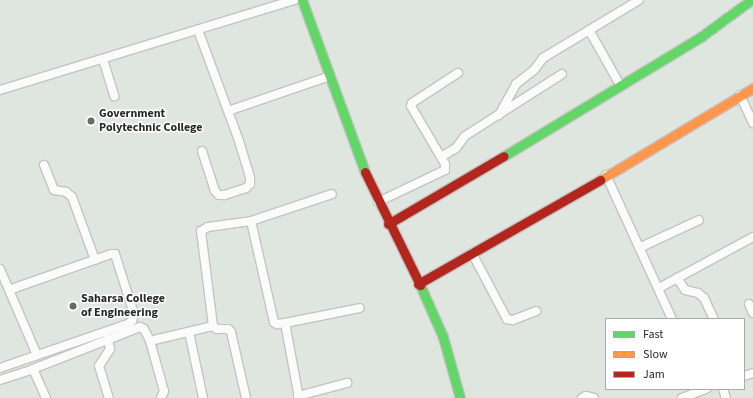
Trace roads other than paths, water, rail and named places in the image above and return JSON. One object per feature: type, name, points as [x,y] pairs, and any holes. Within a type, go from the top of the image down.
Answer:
[{"type":"street","points":[[0,90],[296,0]]},
{"type":"street","points":[[302,0],[368,181],[443,337],[460,398]]},
{"type":"street","points":[[499,115],[516,84],[534,70],[540,60],[639,0]]},
{"type":"street","points":[[388,224],[491,164],[702,36],[751,0]]},
{"type":"street","points":[[198,30],[228,111],[250,177],[250,184],[246,188],[224,195],[219,195],[215,191],[202,151]]},
{"type":"street","points":[[589,30],[620,85]]},
{"type":"street","points":[[103,59],[114,96]]},
{"type":"street","points":[[378,202],[445,170],[446,168],[441,157],[411,106],[412,103],[458,73]]},
{"type":"street","points":[[441,157],[456,148],[465,136],[562,74]]},
{"type":"street","points":[[228,111],[330,76]]},
{"type":"street","points":[[418,284],[662,144],[753,88]]},
{"type":"street","points":[[740,95],[753,123]]},
{"type":"street","points":[[44,166],[54,190],[66,192],[72,197],[95,260]]},
{"type":"street","points":[[606,175],[672,318]]},
{"type":"street","points":[[213,326],[201,231],[208,227],[251,221],[332,194]]},
{"type":"street","points":[[639,248],[700,220]]},
{"type":"street","points":[[251,221],[274,322],[277,324],[285,323],[360,308]]},
{"type":"street","points":[[659,288],[753,237]]},
{"type":"street","points":[[472,253],[507,319],[513,320],[536,310]]},
{"type":"street","points":[[0,368],[132,321],[134,314],[118,257],[115,254],[111,254],[9,290]]},
{"type":"street","points":[[0,269],[37,355]]},
{"type":"street","points":[[677,278],[685,290],[698,293],[704,298],[714,318]]},
{"type":"street","points":[[749,304],[753,313]]},
{"type":"street","points":[[285,323],[299,397],[347,383]]},
{"type":"street","points":[[150,341],[213,326],[228,329],[231,332],[246,398]]},
{"type":"street","points":[[0,380],[33,369],[140,327],[144,329],[150,341],[164,392],[161,398]]},
{"type":"street","points":[[189,332],[203,398]]},
{"type":"street","points":[[108,339],[110,349],[99,366],[109,398]]},
{"type":"street","points":[[33,369],[46,398]]},
{"type":"street","points":[[682,398],[703,390]]},
{"type":"street","points":[[582,398],[586,396],[594,398]]},
{"type":"place","name":"Government Polytechnic College","points":[[91,121]]},
{"type":"place","name":"Saharsa College of Engineering","points":[[73,306]]}]
